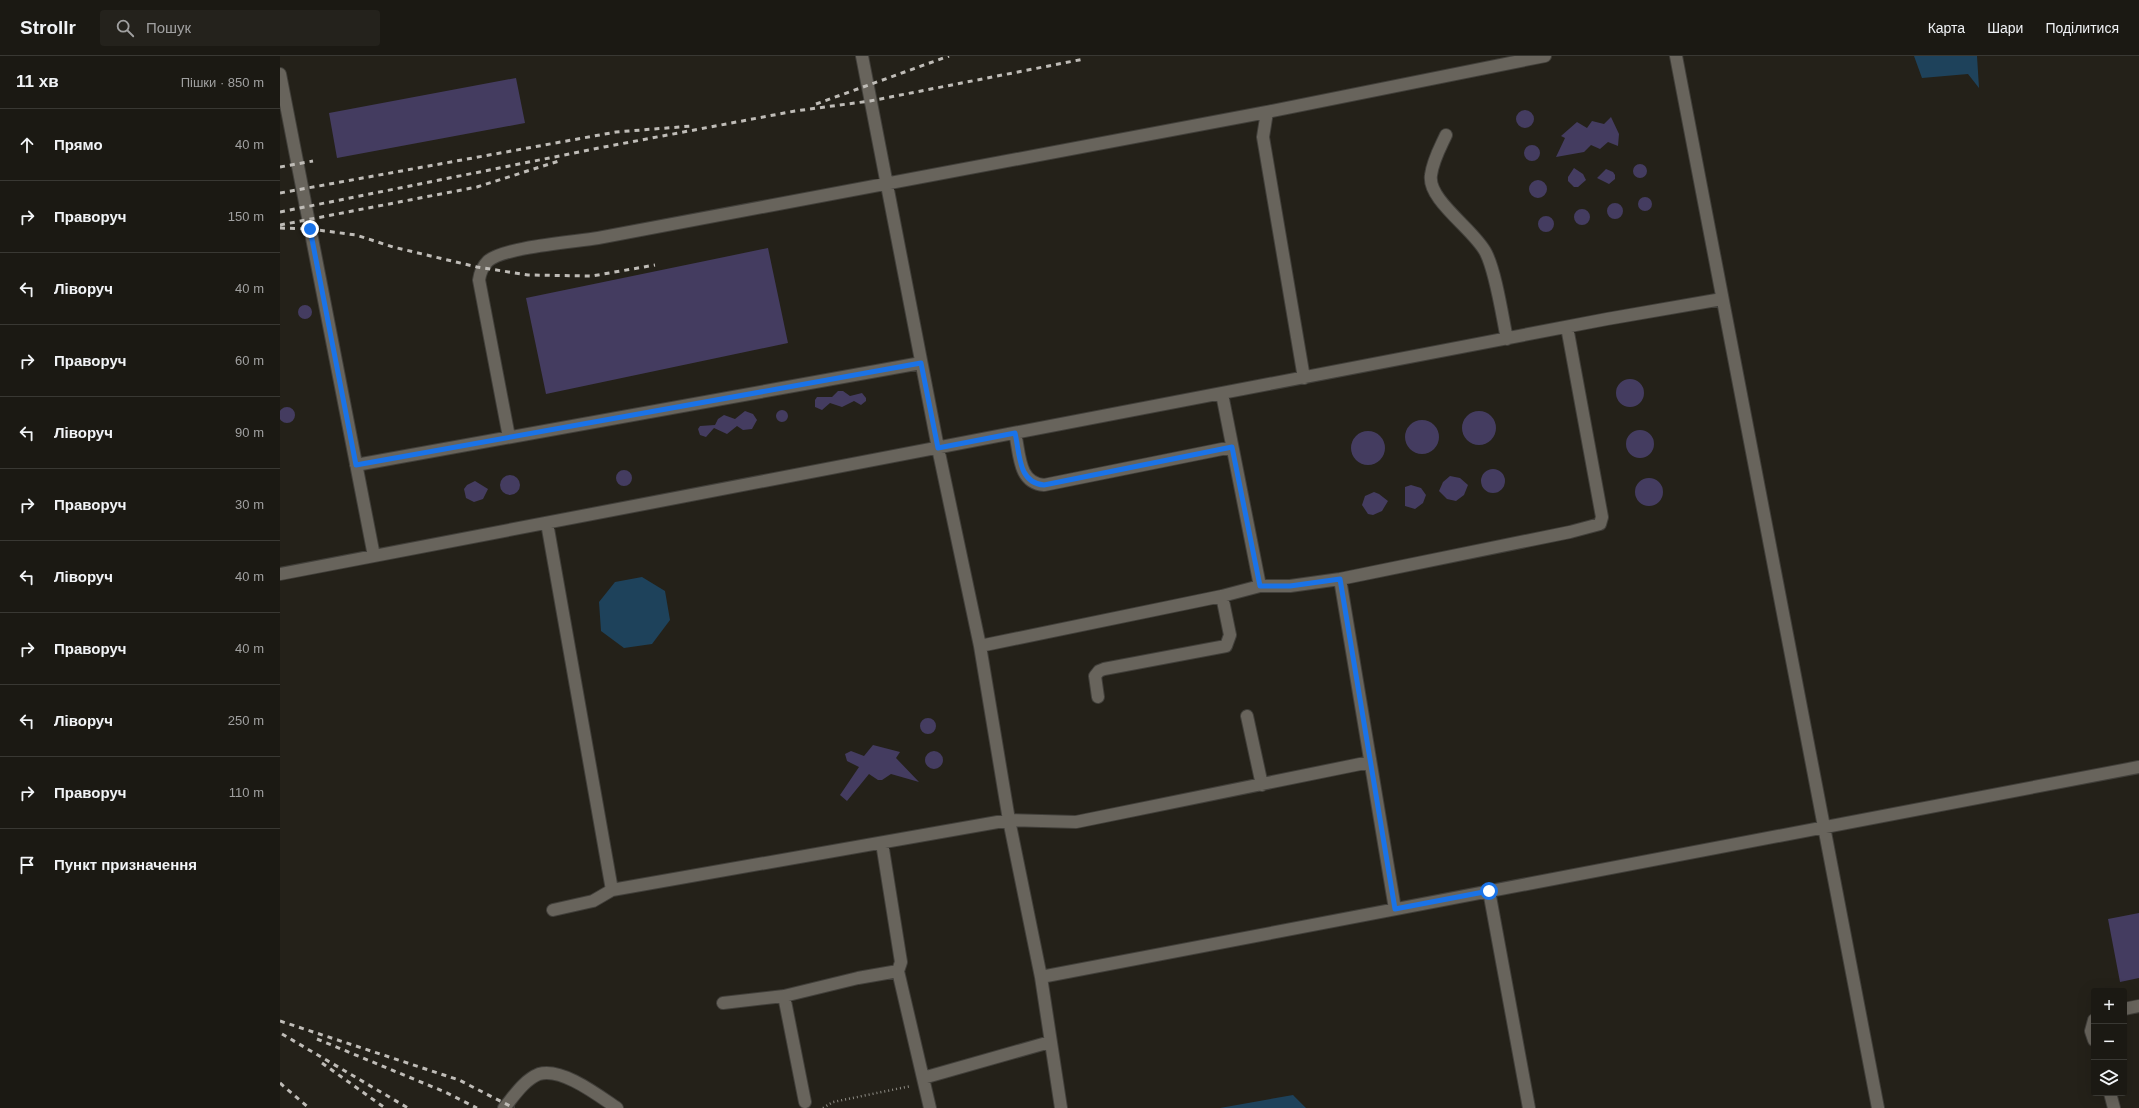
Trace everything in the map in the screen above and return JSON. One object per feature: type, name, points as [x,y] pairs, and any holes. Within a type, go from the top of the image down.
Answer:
[{"type":"lane","points":[[862,56],[921,363],[980,646],[1008,820],[1041,977],[1060,1108]]},
{"type":"lane","points":[[509,437],[479,280],[480,272],[489,260],[503,253],[598,238],[1267,112],[1545,56]]},
{"type":"lane","points":[[1676,56],[1878,1108]]},
{"type":"lane","points":[[280,74],[374,556]]},
{"type":"lane","points":[[1267,112],[1263,137],[1304,378]]},
{"type":"lane","points":[[1446,135],[1434,162],[1430,176],[1439,198],[1478,240],[1486,253],[1507,339]]},
{"type":"lane","points":[[280,574],[1567,327],[1722,299]]},
{"type":"lane","points":[[980,646],[1222,596],[1260,586],[1290,586],[1340,579],[1570,532],[1600,524],[1602,517],[1567,327]]},
{"type":"lane","points":[[356,465],[921,363]]},
{"type":"lane","points":[[1222,394],[1260,586]]},
{"type":"lane","points":[[1015,433],[1023,470],[1027,479],[1035,484],[1044,485],[1232,447]]},
{"type":"lane","points":[[547,523],[612,890]]},
{"type":"lane","points":[[1340,579],[1395,909]]},
{"type":"lane","points":[[1098,697],[1095,676],[1099,671],[1104,669],[1226,646],[1230,635],[1222,596]]},
{"type":"lane","points":[[1246,716],[1262,785]]},
{"type":"lane","points":[[553,910],[593,901],[612,890],[1008,820],[1076,822],[1370,762]]},
{"type":"lane","points":[[1041,977],[2139,767]]},
{"type":"lane","points":[[882,843],[901,962],[898,971],[930,1108]]},
{"type":"lane","points":[[1489,891],[1529,1108]]},
{"type":"lane","points":[[723,1003],[784,996],[858,978],[898,971]]},
{"type":"lane","points":[[784,996],[805,1102]]},
{"type":"lane","points":[[2127,1008],[2139,1006]]},
{"type":"lane","points":[[923,1078],[1050,1042]]},
{"type":"lane","points":[[504,1108],[523,1085],[540,1074],[558,1074],[582,1085],[617,1108]]},
{"type":"lane","points":[[2111,1096],[2114,1108]]},
{"type":"path","points":[[823,1108],[833,1102],[915,1086],[923,1078]]},
{"type":"water","points":[[1914,56],[1977,56],[1979,88],[1968,74],[1922,78]]},
{"type":"water","points":[[642,577],[665,591],[670,620],[652,644],[624,648],[601,631],[599,602],[615,582]]},
{"type":"water","points":[[1293,1095],[1306,1108],[1220,1108]]},
{"type":"building","points":[[516,78],[525,123],[337,158],[329,113]]},
{"type":"building","points":[[1525,110],[1531,113],[1534,119],[1531,125],[1525,128],[1519,125],[1516,119],[1519,113]]},
{"type":"building","points":[[1611,117],[1619,134],[1618,146],[1608,142],[1600,149],[1591,145],[1584,152],[1556,157],[1565,138],[1561,136],[1577,122],[1587,128],[1592,121],[1604,124]]},
{"type":"building","points":[[1529,145],[1535,145],[1540,150],[1538,159],[1535,161],[1529,161],[1524,156],[1524,150]]},
{"type":"building","points":[[1637,164],[1643,164],[1647,168],[1647,174],[1643,178],[1637,178],[1633,174],[1633,168]]},
{"type":"building","points":[[1574,168],[1583,174],[1586,180],[1578,187],[1574,187],[1568,181],[1568,177]]},
{"type":"building","points":[[1606,169],[1613,172],[1615,175],[1615,179],[1609,184],[1597,178]]},
{"type":"building","points":[[1538,180],[1544,183],[1547,189],[1544,195],[1538,198],[1532,195],[1529,189],[1532,183]]},
{"type":"building","points":[[1642,197],[1648,197],[1652,201],[1652,207],[1648,211],[1642,211],[1638,207],[1638,201]]},
{"type":"building","points":[[1615,203],[1622,208],[1623,211],[1618,218],[1615,219],[1608,214],[1607,211],[1612,204]]},
{"type":"building","points":[[1579,209],[1585,209],[1590,214],[1588,223],[1585,225],[1579,225],[1574,220],[1574,214]]},
{"type":"building","points":[[1543,216],[1549,216],[1554,221],[1552,230],[1549,232],[1543,232],[1538,227],[1538,221]]},
{"type":"building","points":[[768,248],[788,343],[546,394],[526,298]]},
{"type":"building","points":[[302,305],[308,305],[312,309],[312,315],[308,319],[302,319],[298,315],[298,309]]},
{"type":"building","points":[[1630,379],[1640,383],[1644,393],[1640,403],[1630,407],[1620,403],[1616,393],[1620,383]]},
{"type":"building","points":[[838,391],[843,391],[850,396],[862,393],[866,398],[866,401],[861,405],[854,401],[842,407],[830,403],[822,410],[815,407],[815,400],[817,397],[832,397]]},
{"type":"building","points":[[287,407],[293,409],[295,415],[293,421],[287,423],[281,421],[279,415],[281,409]]},
{"type":"building","points":[[784,410],[787,411],[787,421],[780,422],[777,421],[776,414],[777,411]]},
{"type":"building","points":[[745,411],[753,414],[757,420],[752,429],[743,430],[737,426],[727,434],[714,428],[706,437],[700,435],[698,429],[700,426],[715,425],[718,419],[724,415],[735,419]]},
{"type":"building","points":[[1476,411],[1482,411],[1486,412],[1493,418],[1496,428],[1495,435],[1489,442],[1482,445],[1476,445],[1472,444],[1465,438],[1462,431],[1462,425],[1463,421],[1469,414]]},
{"type":"building","points":[[1422,420],[1428,421],[1434,425],[1438,431],[1438,443],[1434,449],[1428,453],[1422,454],[1416,453],[1410,449],[1406,443],[1405,437],[1406,431],[1410,425],[1416,421]]},
{"type":"building","points":[[1640,430],[1650,434],[1654,444],[1650,454],[1640,458],[1630,454],[1626,444],[1630,434]]},
{"type":"building","points":[[1368,431],[1380,436],[1385,448],[1380,460],[1368,465],[1356,460],[1351,448],[1356,436]]},
{"type":"building","points":[[1493,469],[1498,470],[1504,476],[1504,486],[1498,492],[1493,493],[1488,492],[1482,486],[1481,481],[1482,476],[1488,470]]},
{"type":"building","points":[[624,470],[630,472],[632,478],[630,484],[624,486],[618,484],[616,478],[618,472]]},
{"type":"building","points":[[510,475],[517,478],[520,485],[517,492],[510,495],[503,492],[500,485],[503,478]]},
{"type":"building","points":[[1450,476],[1460,478],[1468,485],[1464,495],[1456,501],[1447,499],[1439,491],[1443,482]]},
{"type":"building","points":[[1649,478],[1659,482],[1663,492],[1659,502],[1649,506],[1639,502],[1635,492],[1639,482]]},
{"type":"building","points":[[475,481],[488,489],[483,499],[474,502],[466,498],[464,489],[467,485]]},
{"type":"building","points":[[1411,485],[1421,488],[1426,495],[1423,503],[1415,509],[1405,506],[1405,487]]},
{"type":"building","points":[[1374,492],[1388,501],[1382,511],[1373,515],[1368,514],[1362,505],[1365,496]]},
{"type":"building","points":[[925,718],[931,718],[936,723],[934,732],[931,734],[925,734],[920,729],[920,723]]},
{"type":"building","points":[[873,745],[900,752],[896,758],[919,782],[891,774],[882,780],[878,780],[869,774],[847,801],[840,795],[859,767],[847,761],[845,754],[851,751],[864,756]]},
{"type":"building","points":[[934,751],[940,754],[943,760],[940,766],[934,769],[928,766],[925,760],[928,754]]},
{"type":"building","points":[[2139,913],[2139,978],[2120,982],[2108,919]]},
{"type":"railway","points":[[816,104],[949,56]]},
{"type":"railway","points":[[280,212],[604,147],[795,111],[870,101],[1084,59]]},
{"type":"railway","points":[[280,193],[616,132],[692,126]]},
{"type":"railway","points":[[280,225],[477,187],[562,160]]},
{"type":"railway","points":[[280,167],[313,161]]},
{"type":"railway","points":[[280,228],[310,229],[356,235],[393,247],[477,267],[528,275],[592,276],[655,265]]},
{"type":"railway","points":[[280,1021],[459,1080],[514,1108]]},
{"type":"railway","points":[[282,1034],[408,1108]]},
{"type":"railway","points":[[317,1039],[445,1092],[477,1108]]},
{"type":"railway","points":[[322,1063],[385,1108]]},
{"type":"railway","points":[[280,1083],[309,1108]]},
{"type":"route","points":[[310,229],[356,465],[921,363],[938,448],[1015,433],[1023,470],[1027,479],[1035,484],[1044,485],[1232,447],[1260,586],[1290,586],[1340,579],[1395,909],[1489,891]]}]
